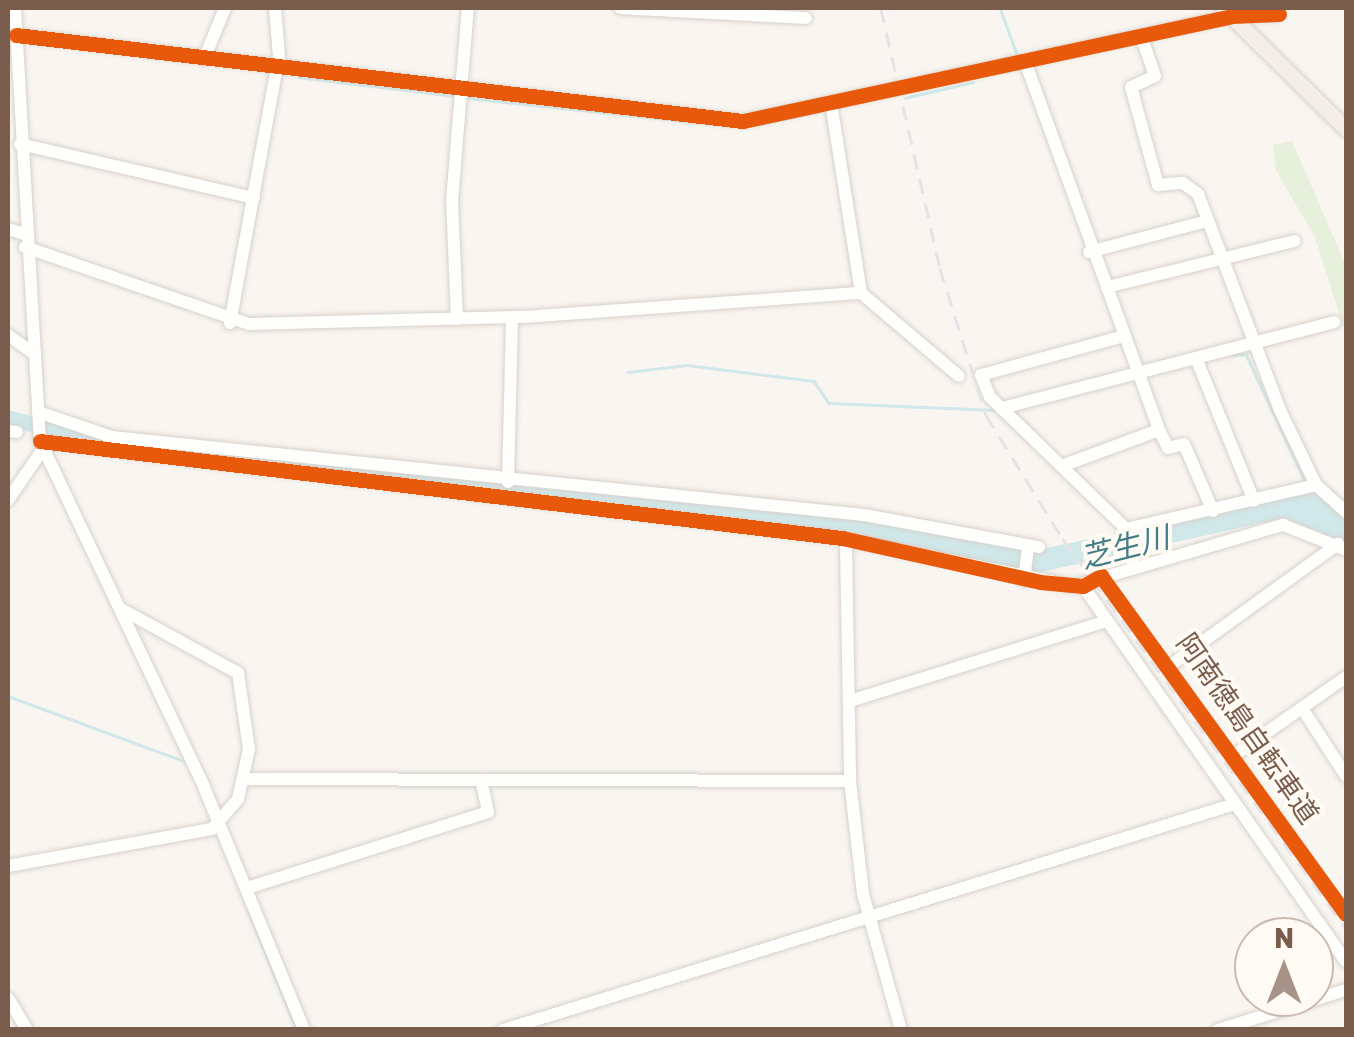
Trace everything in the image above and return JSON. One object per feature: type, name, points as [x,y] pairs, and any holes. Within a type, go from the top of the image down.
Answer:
[{"type":"main road","points":[[1227,12],[1346,129]]},
{"type":"street","points":[[15,8],[24,241],[40,447],[123,610],[304,1030]]},
{"type":"street","points":[[204,60],[225,8]]},
{"type":"street","points":[[230,323],[276,70],[276,8]]},
{"type":"street","points":[[457,318],[452,201],[466,96],[468,8]]},
{"type":"street","points":[[620,8],[806,18]]},
{"type":"street","points":[[16,35],[466,96],[743,121],[832,107],[1023,65],[1142,38],[1227,12],[1282,14]]},
{"type":"street","points":[[1142,38],[1155,76],[1131,86],[1158,184],[1192,187],[1310,487],[1346,512]]},
{"type":"street","points":[[1023,65],[1158,430],[1168,448],[1184,444],[1212,511]]},
{"type":"street","points":[[832,107],[861,293],[959,376]]},
{"type":"street","points":[[20,144],[254,198]]},
{"type":"street","points":[[1092,259],[1207,222]]},
{"type":"street","points":[[8,229],[24,241],[230,323],[512,318],[861,293]]},
{"type":"street","points":[[1105,291],[1294,241]]},
{"type":"street","points":[[508,482],[512,318]]},
{"type":"street","points":[[1006,407],[1197,362],[1334,322]]},
{"type":"street","points":[[8,335],[33,354]]},
{"type":"street","points":[[1121,337],[982,375],[1006,407],[1067,464],[1126,530],[1133,562]]},
{"type":"street","points":[[1197,362],[1254,501]]},
{"type":"street","points":[[38,414],[112,437],[508,482],[864,515],[1031,548],[1025,578]]},
{"type":"street","points":[[1067,464],[1158,430]]},
{"type":"street","points":[[8,500],[40,447]]},
{"type":"street","points":[[40,447],[846,545],[1084,586],[1133,562],[1284,524],[1342,547]]},
{"type":"street","points":[[1126,530],[1310,487]]},
{"type":"street","points":[[846,545],[850,781],[866,918],[900,1030]]},
{"type":"street","points":[[1172,664],[1342,547]]},
{"type":"street","points":[[1084,586],[1104,622],[1346,961]]},
{"type":"street","points":[[8,866],[216,827],[245,779],[238,672],[123,610]]},
{"type":"street","points":[[850,701],[1104,622]]},
{"type":"street","points":[[1236,754],[1346,676]]},
{"type":"street","points":[[1302,708],[1346,776]]},
{"type":"street","points":[[245,779],[850,781]]},
{"type":"street","points":[[246,888],[488,812],[481,780]]},
{"type":"street","points":[[504,1030],[1235,804]]},
{"type":"street","points":[[1218,1030],[1346,990]]},
{"type":"street","points":[[8,998],[27,1030]]},
{"type":"green space","points":[[1292,141],[1346,266],[1346,335],[1315,237],[1276,171],[1273,145]]},
{"type":"water","name":"芝生川","points":[[8,410],[134,442],[850,517],[1033,551],[1314,490],[1346,515],[1346,543],[1284,518],[1032,574],[846,532],[68,441],[8,427]]},
{"type":"waterway","points":[[1000,8],[1018,57]]},
{"type":"waterway","points":[[298,77],[455,96]]},
{"type":"waterway","points":[[905,98],[973,82]]},
{"type":"waterway","points":[[468,98],[724,125]]},
{"type":"waterway","points":[[756,125],[827,110]]},
{"type":"waterway","points":[[1233,355],[1246,354],[1306,483]]},
{"type":"waterway","points":[[628,372],[687,365],[814,381],[829,403],[995,410]]},
{"type":"waterway","points":[[8,696],[184,761]]},
{"type":"waterway","points":[[248,910],[297,1030]]},
{"type":"railway","points":[[881,8],[940,268],[986,415],[1063,539],[1346,928]]},
{"type":"cycle path","points":[[16,35],[743,121],[1231,16],[1279,14]]},
{"type":"cycle path","name":"阿南徳島自転車道","points":[[40,441],[842,538],[1040,582],[1083,586],[1101,576],[1346,914]]}]
